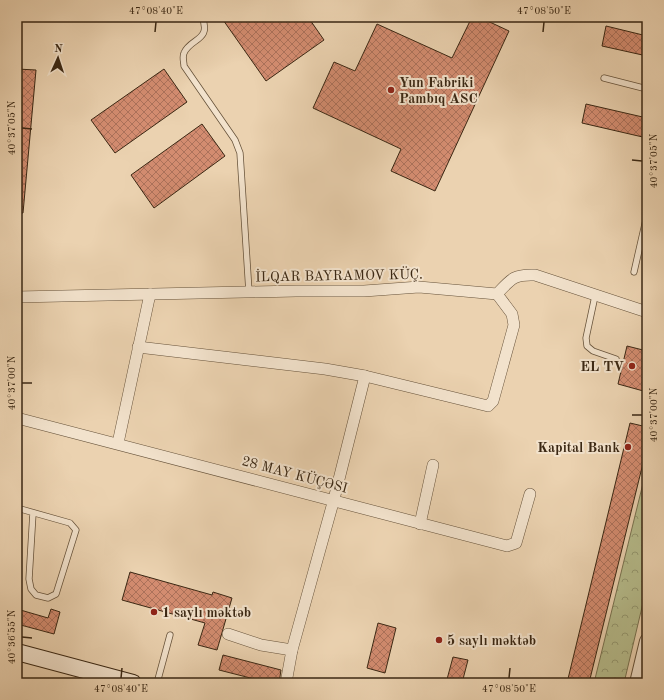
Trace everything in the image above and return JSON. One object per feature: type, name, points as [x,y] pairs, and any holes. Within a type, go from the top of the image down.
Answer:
[{"type":"main road","points":[[17,652],[132,683]]},
{"type":"street","points":[[138,347],[325,369],[365,376],[488,406],[493,401],[514,325],[512,314],[498,294],[510,280],[521,274],[535,275],[647,312]]},
{"type":"street","name":"İLQAR BAYRAMOV KÜÇ.","points":[[17,297],[364,291],[419,287],[498,294]]},
{"type":"street","points":[[118,443],[150,294]]},
{"type":"street","points":[[286,683],[292,650],[334,499],[365,376]]},
{"type":"street","name":"28 MAY KÜÇƏSI","points":[[17,418],[334,499],[420,524],[507,546],[516,543],[530,494]]},
{"type":"street","points":[[420,524],[433,465]]},
{"type":"street","points":[[228,634],[261,645],[292,650]]},
{"type":"street","points":[[637,683],[647,641]]},
{"type":"lane","points":[[202,17],[204,29],[202,38],[187,48],[183,55],[184,66],[235,140],[240,153],[249,292]]},
{"type":"lane","points":[[604,78],[647,88]]},
{"type":"lane","points":[[634,272],[647,216]]},
{"type":"lane","points":[[595,296],[586,338],[586,346],[593,351],[616,359]]},
{"type":"lane","points":[[17,508],[70,523],[76,530],[56,594],[48,598],[36,595],[31,589],[29,579],[33,513]]},
{"type":"lane","points":[[156,683],[170,635]]},
{"type":"green space","points":[[647,467],[647,586],[624,683],[594,683]]},
{"type":"building","points":[[221,17],[308,17],[324,40],[266,81]]},
{"type":"building","points":[[472,17],[479,17],[509,31],[435,191],[391,171],[401,149],[313,108],[334,62],[355,71],[377,24],[452,58]]},
{"type":"building","points":[[606,26],[647,36],[647,56],[602,46]]},
{"type":"building","points":[[17,69],[36,70],[23,213],[17,213]]},
{"type":"building","points":[[164,69],[187,102],[115,153],[91,120]]},
{"type":"building","points":[[586,104],[647,118],[647,138],[582,123]]},
{"type":"building","points":[[202,124],[225,156],[154,208],[131,175]]},
{"type":"building","points":[[627,346],[647,351],[647,392],[618,384]]},
{"type":"building","points":[[630,423],[647,427],[647,447],[589,683],[567,683]]},
{"type":"building","points":[[130,572],[212,595],[213,592],[232,598],[217,650],[198,645],[205,623],[122,600]]},
{"type":"building","points":[[17,609],[48,618],[51,609],[60,612],[54,634],[17,624]]},
{"type":"building","points":[[378,623],[396,628],[385,673],[367,668]]},
{"type":"building","points":[[223,655],[281,670],[279,683],[270,683],[219,670]]},
{"type":"building","points":[[453,657],[468,660],[462,683],[446,683]]},
{"type":"place","name":"Yun Fabriki Pambıq ASC","points":[[391,90]]},
{"type":"place","name":"EL TV","points":[[632,366]]},
{"type":"place","name":"Kapital Bank","points":[[628,447]]},
{"type":"place","name":"1 saylı məktəb","points":[[154,612]]},
{"type":"place","name":"5 saylı məktəb","points":[[439,640]]}]
